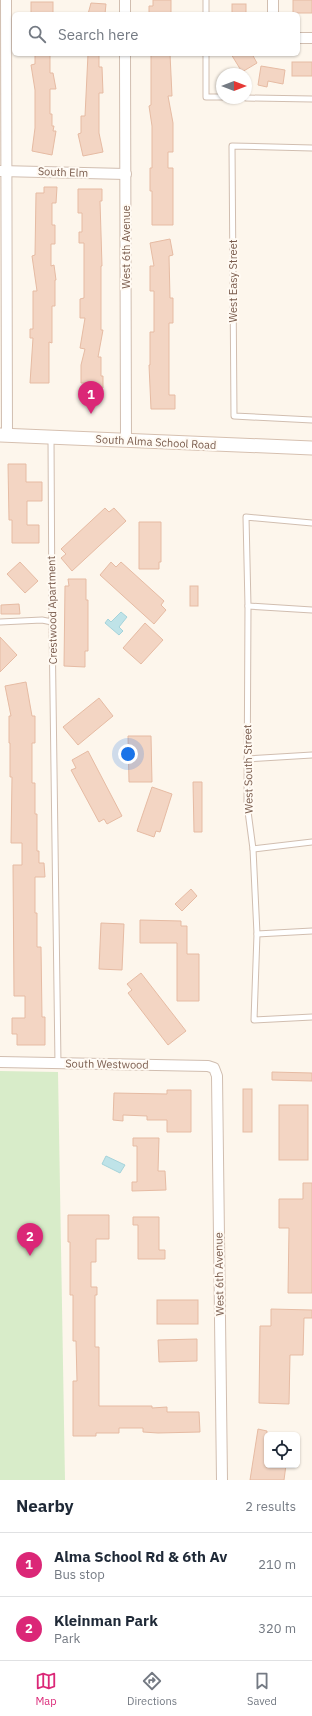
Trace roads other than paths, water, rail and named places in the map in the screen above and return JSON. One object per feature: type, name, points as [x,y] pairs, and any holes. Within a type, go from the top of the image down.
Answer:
[{"type":"main road","name":"South Alma School Road","points":[[4,435],[312,448]]},
{"type":"street","points":[[4,435],[3,171],[6,0]]},
{"type":"street","points":[[125,0],[125,12]]},
{"type":"street","points":[[273,0],[273,12]]},
{"type":"street","points":[[300,38],[312,38]]},
{"type":"street","name":"West 6th Avenue","points":[[125,56],[126,441]]},
{"type":"street","name":"South Elm","points":[[3,171],[126,174]]},
{"type":"street","name":"South Westwood","points":[[0,1062],[201,1066],[214,1068]]},
{"type":"street","name":"West 6th Avenue","points":[[214,1068],[217,1076],[222,1480]]},
{"type":"lane","points":[[206,0],[206,12]]},
{"type":"lane","points":[[206,56],[206,97],[216,97]]},
{"type":"lane","points":[[252,98],[312,100]]},
{"type":"lane","name":"West Easy Street","points":[[312,148],[232,146],[234,416],[312,420]]},
{"type":"lane","name":"Crestwood Apartment","points":[[52,438],[52,622],[58,1064]]},
{"type":"lane","name":"West South Street","points":[[312,523],[246,517],[248,606],[247,804],[253,849],[257,934],[254,1020],[312,1017]]},
{"type":"lane","points":[[248,606],[312,610]]},
{"type":"lane","points":[[0,622],[42,620],[52,622]]},
{"type":"lane","points":[[247,759],[312,755]]},
{"type":"lane","points":[[253,849],[312,842]]},
{"type":"lane","points":[[257,934],[312,931]]},
{"type":"water","points":[[121,612],[127,617],[119,627],[123,631],[119,635],[105,623],[108,619],[111,622]]},
{"type":"water","points":[[106,1156],[125,1165],[120,1173],[102,1164]]},
{"type":"place","name":"Alma School Rd & 6th Av","points":[[91,414]]},
{"type":"place","name":"Kleinman Park","points":[[30,1256]]}]
